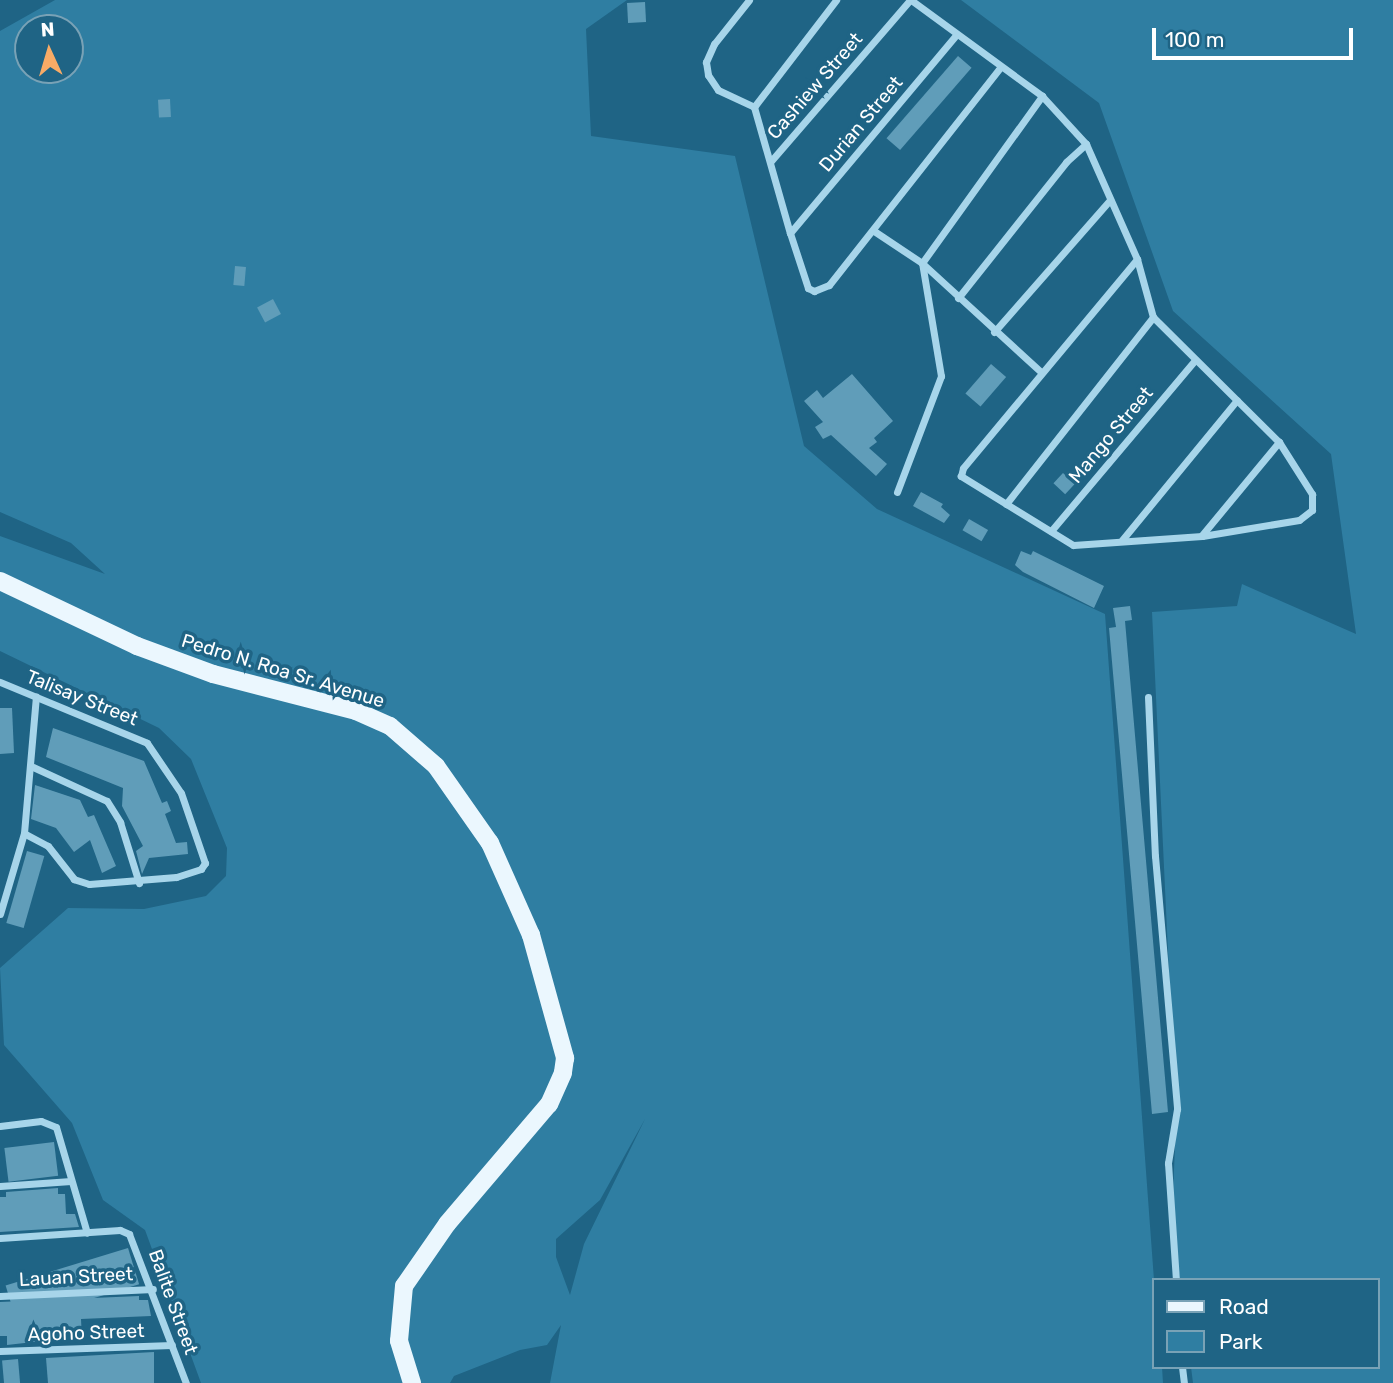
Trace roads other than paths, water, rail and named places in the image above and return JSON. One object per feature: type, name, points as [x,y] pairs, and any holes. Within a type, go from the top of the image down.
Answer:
[{"type":"main road","name":"Pedro N. Roa Sr. Avenue","points":[[0,581],[136,646],[214,674],[356,712],[390,726],[436,766],[490,843],[531,935],[565,1058],[564,1073],[549,1104],[447,1224],[404,1286],[399,1341],[412,1383]]},
{"type":"street","points":[[749,0],[706,62],[708,75],[718,90],[754,107],[808,288],[820,292],[874,231],[1000,68]]},
{"type":"street","points":[[754,107],[836,0]]},
{"type":"street","points":[[911,0],[1000,68],[1042,96],[1086,144],[1137,260],[1153,317],[1279,442],[1306,480],[1312,494],[1312,510],[1300,520],[1202,536],[1073,545],[965,482],[963,468],[1137,260]]},
{"type":"street","name":"Cashiew Street","points":[[771,161],[911,0]]},
{"type":"street","name":"Durian Street","points":[[790,233],[956,34]]},
{"type":"street","points":[[897,492],[941,376],[922,263],[1042,96]]},
{"type":"street","points":[[958,298],[1066,162],[1086,144]]},
{"type":"street","points":[[994,332],[1111,201]]},
{"type":"street","points":[[874,231],[922,263],[994,332],[1041,372]]},
{"type":"street","points":[[1006,504],[1153,317]]},
{"type":"street","name":"Mango Street","points":[[1051,531],[1195,360]]},
{"type":"street","points":[[1122,540],[1237,400]]},
{"type":"street","points":[[1202,536],[1279,442]]},
{"type":"street","name":"Talisay Street","points":[[0,682],[147,743],[181,793],[205,863],[190,874],[139,883],[98,885],[74,879],[48,846],[24,833]]},
{"type":"street","points":[[0,914],[24,833],[33,767],[36,697]]},
{"type":"street","points":[[1148,697],[1152,818],[1177,1109],[1168,1163],[1176,1278]]},
{"type":"street","points":[[33,767],[107,801],[120,822],[139,883]]},
{"type":"street","points":[[0,1126],[53,1124],[87,1233],[0,1238]]},
{"type":"street","points":[[0,1186],[71,1181]]},
{"type":"street","name":"Balite Street","points":[[87,1233],[129,1234],[153,1289],[186,1383]]},
{"type":"street","name":"Lauan Street","points":[[0,1296],[153,1289]]},
{"type":"street","name":"Agoho Street","points":[[0,1351],[172,1345]]}]
